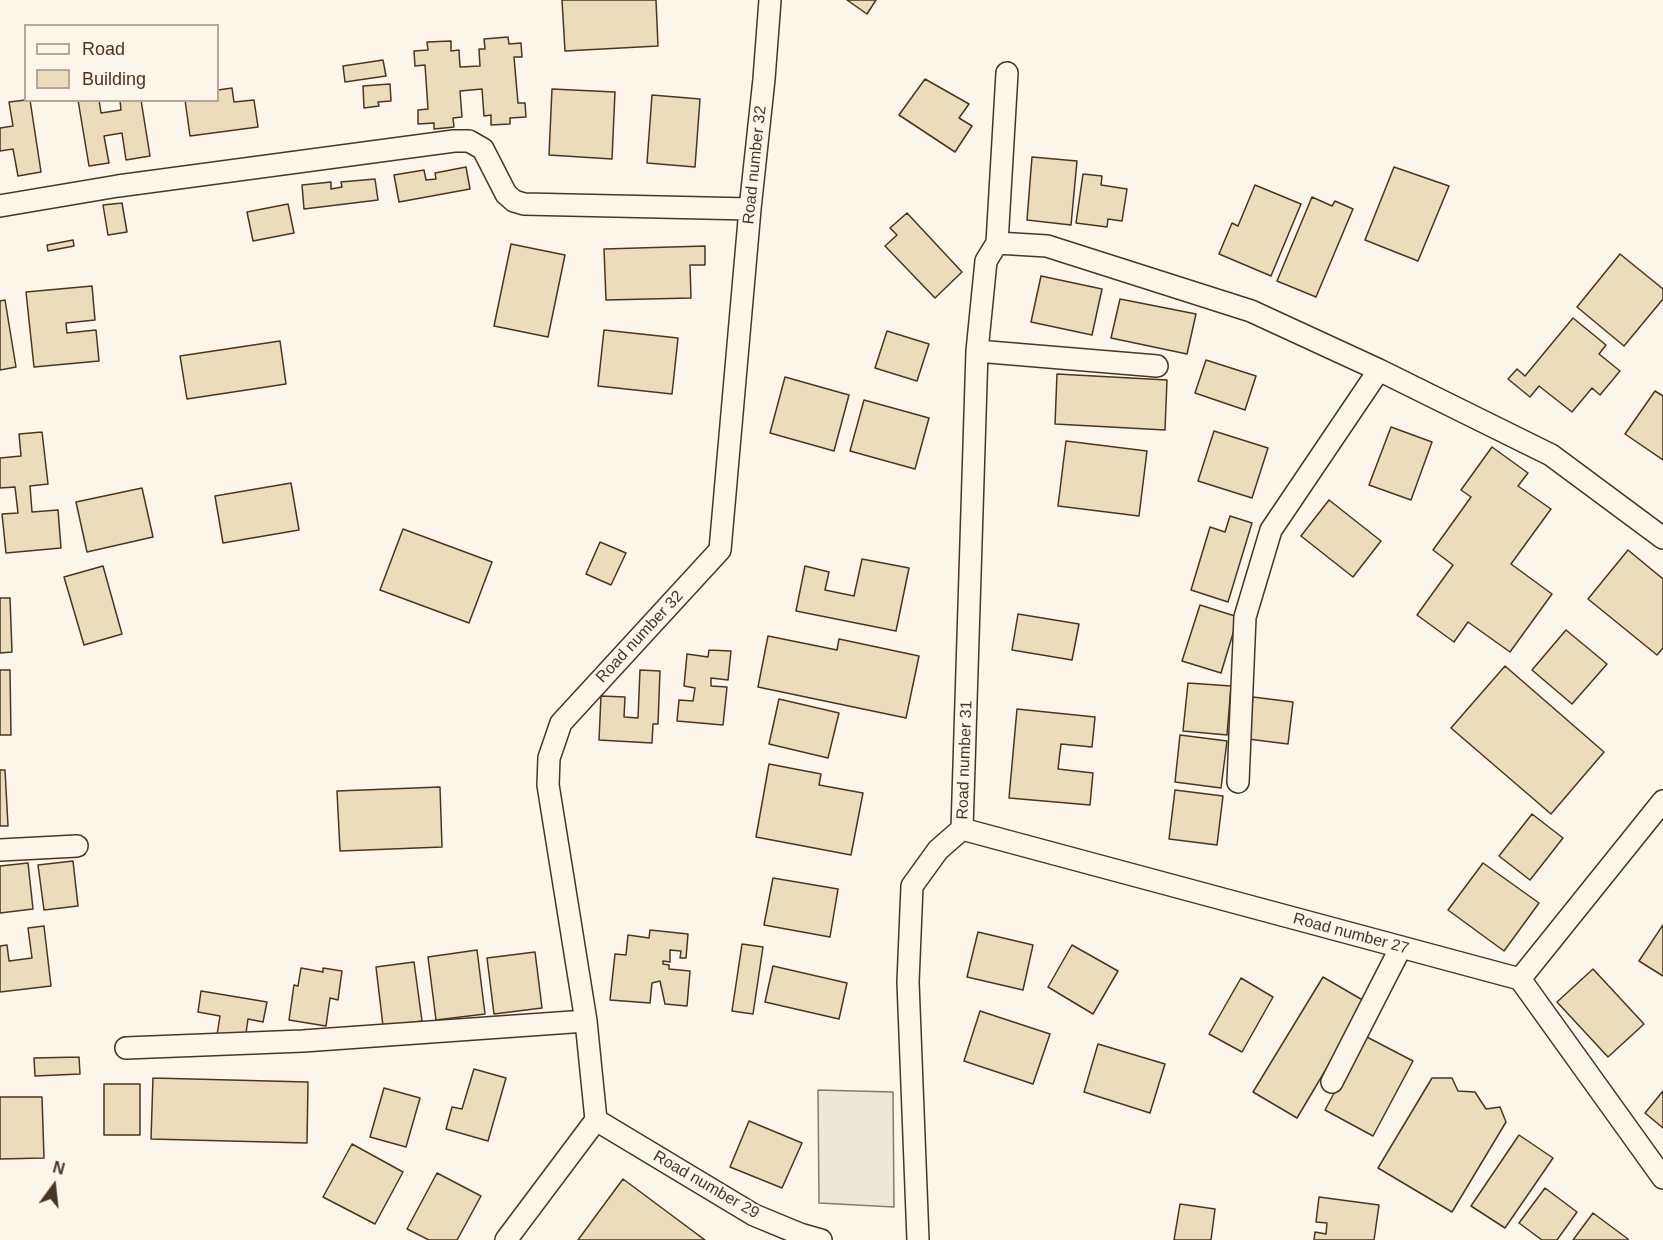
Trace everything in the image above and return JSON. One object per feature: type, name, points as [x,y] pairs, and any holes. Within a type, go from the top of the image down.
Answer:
[{"type":"street","name":"Road number 32","points":[[596,1120],[586,1021],[548,785],[549,758],[561,723],[720,550],[770,0]]},
{"type":"street","name":"Road number 31","points":[[918,1240],[908,982],[912,886],[938,850],[962,829],[977,351],[992,252],[1007,72]]},
{"type":"street","points":[[0,206],[118,186],[454,141],[469,141],[483,148],[506,194],[514,201],[524,204],[750,208]]},
{"type":"street","points":[[992,252],[1047,246],[1251,311],[1379,370],[1551,455],[1663,538]]},
{"type":"street","points":[[977,351],[1157,366]]},
{"type":"street","points":[[1238,782],[1245,617],[1271,530],[1379,370]]},
{"type":"street","points":[[1663,801],[1520,979],[1663,1178]]},
{"type":"street","name":"Road number 27","points":[[962,829],[1520,979]]},
{"type":"street","points":[[0,850],[77,846]]},
{"type":"street","points":[[1332,1082],[1401,947]]},
{"type":"street","points":[[126,1048],[303,1041],[586,1021]]},
{"type":"street","points":[[506,1240],[596,1120]]},
{"type":"street","name":"Road number 29","points":[[596,1120],[754,1215],[821,1240]]},
{"type":"shaded area","points":[[818,1090],[893,1092],[894,1207],[819,1203]]},
{"type":"building","points":[[562,0],[656,0],[658,46],[565,51]]},
{"type":"building","points":[[847,0],[876,0],[867,14]]},
{"type":"building","points":[[508,37],[509,44],[521,43],[522,57],[514,57],[518,103],[525,103],[526,117],[510,118],[510,124],[491,125],[491,115],[484,116],[482,89],[460,91],[462,117],[453,118],[454,127],[434,129],[434,123],[418,124],[418,110],[428,109],[425,65],[415,66],[414,51],[428,50],[427,42],[451,41],[451,51],[459,50],[460,67],[480,66],[479,49],[485,49],[484,39]]},
{"type":"building","points":[[383,60],[386,76],[345,82],[343,66]]},
{"type":"building","points":[[925,79],[969,104],[959,118],[972,126],[955,152],[899,115]]},
{"type":"building","points":[[390,84],[391,101],[378,102],[379,106],[364,108],[363,86]]},
{"type":"building","points":[[232,88],[234,102],[254,100],[258,127],[190,136],[185,102],[219,102],[219,90]]},
{"type":"building","points":[[552,89],[615,92],[612,159],[549,155]]},
{"type":"building","points":[[652,95],[700,99],[695,167],[647,163]]},
{"type":"building","points":[[9,102],[30,102],[41,172],[18,176],[13,149],[0,151],[0,128],[13,126]]},
{"type":"building","points":[[78,102],[99,102],[101,113],[121,110],[120,102],[141,102],[150,156],[126,160],[122,133],[104,136],[109,163],[89,166]]},
{"type":"building","points":[[1032,157],[1077,161],[1071,225],[1027,220]]},
{"type":"building","points":[[466,167],[470,189],[399,202],[394,175],[424,170],[426,180],[436,179],[435,173]]},
{"type":"building","points":[[1394,167],[1449,186],[1418,261],[1365,240]]},
{"type":"building","points":[[1083,174],[1102,176],[1101,185],[1127,189],[1122,221],[1108,219],[1107,227],[1076,223]]},
{"type":"building","points":[[375,179],[378,200],[304,209],[302,185],[331,182],[331,189],[342,187],[341,182]]},
{"type":"building","points":[[1255,185],[1301,204],[1271,276],[1219,254],[1232,223],[1238,226]]},
{"type":"building","points":[[1312,197],[1332,206],[1335,201],[1353,209],[1316,297],[1277,281]]},
{"type":"building","points":[[122,203],[127,232],[108,235],[103,205]]},
{"type":"building","points":[[288,204],[294,233],[253,241],[247,212]]},
{"type":"building","points":[[907,213],[962,272],[935,298],[885,246],[897,235],[890,228]]},
{"type":"building","points":[[73,240],[74,246],[48,251],[47,245]]},
{"type":"building","points":[[511,244],[565,255],[548,337],[494,326]]},
{"type":"building","points":[[705,246],[705,265],[690,265],[691,298],[606,300],[604,249]]},
{"type":"building","points":[[1620,254],[1663,289],[1663,299],[1624,346],[1577,307]]},
{"type":"building","points":[[1041,276],[1102,289],[1092,335],[1031,322]]},
{"type":"building","points":[[92,286],[95,320],[66,323],[67,333],[96,330],[99,361],[34,367],[26,292]]},
{"type":"building","points":[[1120,299],[1196,314],[1187,354],[1111,338]]},
{"type":"building","points":[[5,300],[16,367],[0,370],[0,301]]},
{"type":"building","points":[[1573,318],[1606,345],[1599,354],[1620,371],[1600,395],[1592,388],[1572,412],[1539,386],[1530,397],[1508,379],[1517,369],[1525,376]]},
{"type":"building","points":[[604,330],[678,338],[672,394],[598,386]]},
{"type":"building","points":[[887,331],[929,344],[917,381],[875,368]]},
{"type":"building","points":[[280,341],[286,384],[187,399],[180,356]]},
{"type":"building","points":[[1206,360],[1256,376],[1245,410],[1195,393]]},
{"type":"building","points":[[1057,374],[1167,380],[1165,430],[1055,424]]},
{"type":"building","points":[[785,377],[849,395],[834,451],[770,433]]},
{"type":"building","points":[[1655,391],[1663,396],[1663,460],[1625,434]]},
{"type":"building","points":[[864,400],[929,418],[915,469],[850,451]]},
{"type":"building","points":[[1391,427],[1432,442],[1411,500],[1369,485]]},
{"type":"building","points":[[1214,431],[1268,448],[1252,498],[1198,481]]},
{"type":"building","points":[[42,432],[48,484],[30,486],[32,512],[58,510],[61,548],[6,553],[2,514],[18,513],[15,487],[0,488],[0,458],[21,456],[19,434]]},
{"type":"building","points":[[1066,441],[1147,451],[1139,516],[1058,506]]},
{"type":"building","points":[[1492,447],[1528,473],[1518,486],[1551,509],[1511,564],[1552,594],[1510,652],[1468,622],[1454,642],[1417,615],[1453,565],[1433,550],[1471,497],[1461,490]]},
{"type":"building","points":[[291,483],[299,530],[223,543],[215,496]]},
{"type":"building","points":[[142,488],[153,537],[87,552],[76,502]]},
{"type":"building","points":[[1329,500],[1381,541],[1353,577],[1301,536]]},
{"type":"building","points":[[1230,516],[1252,523],[1228,602],[1191,590],[1210,527],[1225,532]]},
{"type":"building","points":[[403,529],[492,562],[469,623],[380,590]]},
{"type":"building","points":[[600,542],[626,553],[611,585],[586,574]]},
{"type":"building","points":[[1628,550],[1663,579],[1663,648],[1657,655],[1588,599]]},
{"type":"building","points":[[862,559],[909,568],[896,631],[796,611],[805,566],[829,572],[825,590],[854,596]]},
{"type":"building","points":[[103,566],[122,634],[84,645],[64,577]]},
{"type":"building","points":[[0,598],[10,598],[12,652],[0,653]]},
{"type":"building","points":[[1200,605],[1238,617],[1221,673],[1182,661]]},
{"type":"building","points":[[1018,614],[1079,624],[1072,660],[1012,650]]},
{"type":"building","points":[[1566,630],[1607,664],[1572,704],[1532,670]]},
{"type":"building","points":[[768,636],[837,650],[839,639],[919,656],[906,718],[758,687]]},
{"type":"building","points":[[709,650],[731,651],[728,680],[711,678],[711,686],[727,687],[723,725],[677,721],[679,700],[693,701],[695,688],[684,686],[687,654],[708,657]]},
{"type":"building","points":[[1505,666],[1604,752],[1551,814],[1451,728]]},
{"type":"building","points":[[0,670],[10,670],[11,735],[0,735]]},
{"type":"building","points":[[640,670],[660,671],[658,724],[653,724],[652,743],[599,740],[601,696],[625,697],[624,717],[638,718]]},
{"type":"building","points":[[1188,683],[1231,686],[1227,735],[1183,731]]},
{"type":"building","points":[[1253,697],[1293,702],[1288,744],[1248,739]]},
{"type":"building","points":[[779,699],[839,713],[828,758],[769,744]]},
{"type":"building","points":[[1017,709],[1095,717],[1092,747],[1061,744],[1058,769],[1093,773],[1090,805],[1009,798]]},
{"type":"building","points":[[1180,735],[1227,741],[1221,788],[1175,782]]},
{"type":"building","points":[[769,764],[821,774],[819,785],[863,793],[851,855],[756,837]]},
{"type":"building","points":[[0,770],[5,770],[8,826],[0,826]]},
{"type":"building","points":[[440,787],[442,847],[340,851],[337,791]]},
{"type":"building","points":[[1175,790],[1223,796],[1217,845],[1169,839]]},
{"type":"building","points":[[1532,814],[1563,838],[1530,880],[1499,856]]},
{"type":"building","points":[[73,861],[78,906],[44,910],[38,865]]},
{"type":"building","points":[[28,863],[33,909],[0,913],[0,866]]},
{"type":"building","points":[[1483,863],[1539,903],[1504,951],[1448,910]]},
{"type":"building","points":[[773,878],[838,889],[830,937],[764,925]]},
{"type":"building","points":[[1663,925],[1663,976],[1639,961]]},
{"type":"building","points":[[44,926],[51,986],[0,992],[0,946],[7,945],[9,961],[32,958],[28,928]]},
{"type":"building","points":[[650,930],[688,934],[686,958],[680,958],[681,951],[670,950],[670,962],[663,961],[663,964],[669,965],[669,969],[690,971],[687,1006],[665,1004],[660,981],[652,983],[650,1003],[610,1000],[615,954],[626,955],[628,935],[649,938]]},
{"type":"building","points":[[978,932],[1033,945],[1023,990],[967,977]]},
{"type":"building","points":[[742,944],[763,947],[753,1014],[732,1011]]},
{"type":"building","points":[[1072,945],[1118,971],[1093,1014],[1048,987]]},
{"type":"building","points":[[477,950],[485,1014],[436,1020],[428,957]]},
{"type":"building","points":[[535,952],[542,1008],[494,1014],[487,958]]},
{"type":"building","points":[[414,962],[422,1021],[383,1026],[376,967]]},
{"type":"building","points":[[773,966],[847,983],[839,1019],[765,1002]]},
{"type":"building","points":[[301,968],[323,972],[323,968],[342,971],[338,1000],[330,998],[326,1026],[289,1020],[294,985],[298,986]]},
{"type":"building","points":[[1593,969],[1644,1024],[1608,1057],[1557,1002]]},
{"type":"building","points":[[1323,977],[1366,1002],[1297,1118],[1253,1092]]},
{"type":"building","points":[[1241,978],[1273,997],[1242,1052],[1209,1034]]},
{"type":"building","points":[[201,991],[267,1002],[263,1022],[248,1019],[245,1040],[217,1035],[220,1016],[198,1012]]},
{"type":"building","points":[[980,1011],[1050,1034],[1033,1084],[964,1061]]},
{"type":"building","points":[[1365,1036],[1413,1061],[1373,1136],[1325,1110]]},
{"type":"building","points":[[1098,1044],[1165,1064],[1150,1113],[1084,1092]]},
{"type":"building","points":[[79,1057],[80,1074],[35,1076],[34,1058]]},
{"type":"building","points":[[474,1069],[506,1078],[488,1141],[446,1129],[452,1107],[462,1109]]},
{"type":"building","points":[[153,1078],[308,1082],[307,1143],[151,1139]]},
{"type":"building","points":[[1432,1078],[1452,1078],[1458,1091],[1475,1092],[1486,1109],[1500,1107],[1506,1122],[1452,1212],[1378,1168]]},
{"type":"building","points":[[104,1084],[140,1084],[140,1135],[104,1135]]},
{"type":"building","points":[[384,1088],[420,1098],[406,1147],[370,1137]]},
{"type":"building","points":[[1663,1091],[1663,1128],[1645,1113]]},
{"type":"building","points":[[0,1097],[42,1097],[44,1158],[0,1159]]},
{"type":"building","points":[[749,1121],[802,1143],[782,1188],[730,1167]]},
{"type":"building","points":[[1519,1135],[1553,1158],[1505,1228],[1471,1206]]},
{"type":"building","points":[[352,1144],[403,1172],[375,1224],[323,1197]]},
{"type":"building","points":[[437,1173],[481,1196],[457,1240],[429,1240],[407,1229]]},
{"type":"building","points":[[623,1179],[705,1240],[578,1240]]},
{"type":"building","points":[[1545,1188],[1577,1212],[1557,1240],[1542,1240],[1519,1223]]},
{"type":"building","points":[[1319,1197],[1379,1205],[1374,1240],[1314,1240],[1315,1232],[1326,1234],[1327,1223],[1316,1222]]},
{"type":"building","points":[[1180,1204],[1215,1209],[1211,1240],[1174,1240]]},
{"type":"building","points":[[1593,1213],[1628,1239],[1628,1240],[1573,1240]]}]
